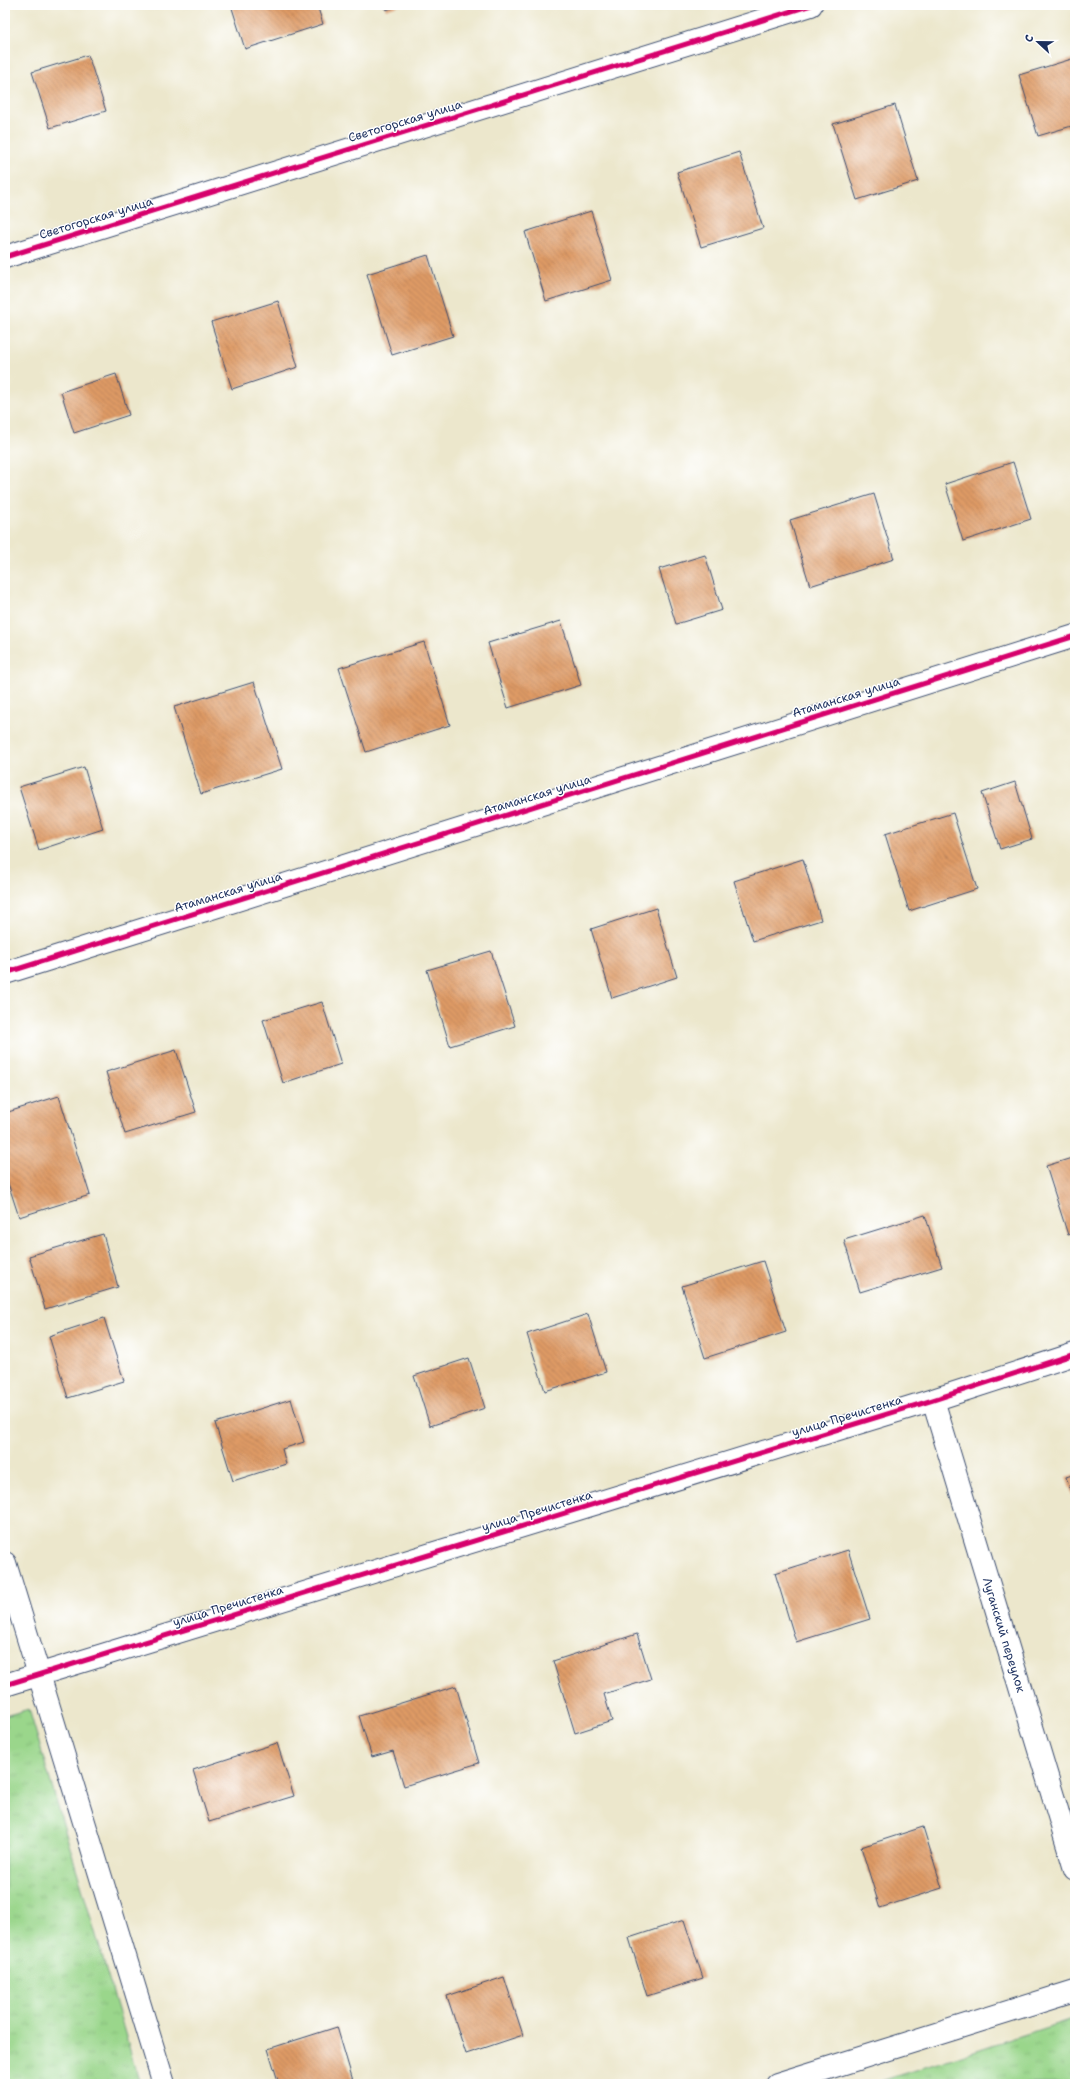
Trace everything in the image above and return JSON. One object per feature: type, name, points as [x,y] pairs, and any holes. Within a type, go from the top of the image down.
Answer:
[{"type":"street","name":"Светогорская улица","points":[[5,257],[803,6]]},
{"type":"street","name":"Атаманская улица","points":[[5,973],[1075,636]]},
{"type":"street","name":"улица Пречистенка","points":[[5,1685],[933,1400],[1075,1354]]},
{"type":"street","name":"Луганский переулок","points":[[933,1400],[1075,1869]]},
{"type":"street","points":[[5,1563],[164,2084]]},
{"type":"street","points":[[777,2084],[1075,1991]]},
{"type":"green space","points":[[29,1709],[140,2084],[5,2084],[5,1716]]},
{"type":"green space","points":[[1075,2018],[1075,2084],[873,2084]]},
{"type":"building","points":[[231,5],[317,5],[323,24],[245,49]]},
{"type":"building","points":[[384,5],[401,5],[386,10]]},
{"type":"building","points":[[88,55],[106,111],[50,128],[32,72]]},
{"type":"building","points":[[1075,58],[1075,125],[1038,136],[1019,75]]},
{"type":"building","points":[[895,105],[918,181],[857,200],[833,124]]},
{"type":"building","points":[[739,152],[763,228],[701,247],[677,172]]},
{"type":"building","points":[[591,211],[612,280],[546,301],[525,232]]},
{"type":"building","points":[[428,255],[453,336],[392,355],[367,274]]},
{"type":"building","points":[[278,301],[298,367],[232,389],[211,322]]},
{"type":"building","points":[[116,374],[129,415],[74,433],[61,392]]},
{"type":"building","points":[[1013,462],[1031,519],[963,541],[945,484]]},
{"type":"building","points":[[874,494],[894,559],[810,586],[790,520]]},
{"type":"building","points":[[705,555],[722,610],[676,624],[659,569]]},
{"type":"building","points":[[561,621],[581,685],[508,708],[488,643]]},
{"type":"building","points":[[424,642],[450,725],[366,752],[339,668]]},
{"type":"building","points":[[254,682],[282,769],[201,794],[174,707]]},
{"type":"building","points":[[84,767],[103,829],[39,850],[19,787]]},
{"type":"building","points":[[1015,782],[1032,839],[1000,849],[982,793]]},
{"type":"building","points":[[953,813],[977,889],[909,911],[885,834]]},
{"type":"building","points":[[803,859],[821,920],[753,941],[734,881]]},
{"type":"building","points":[[656,908],[677,977],[612,998],[591,929]]},
{"type":"building","points":[[491,951],[515,1026],[450,1046],[427,970]]},
{"type":"building","points":[[322,1002],[341,1064],[283,1083],[263,1020]]},
{"type":"building","points":[[176,1050],[196,1112],[125,1134],[106,1072]]},
{"type":"building","points":[[59,1096],[90,1195],[19,1217],[5,1174],[5,1113]]},
{"type":"building","points":[[1075,1157],[1075,1233],[1068,1235],[1046,1166]]},
{"type":"building","points":[[925,1215],[942,1267],[860,1292],[844,1240]]},
{"type":"building","points":[[103,1234],[118,1287],[45,1309],[29,1256]]},
{"type":"building","points":[[763,1261],[786,1332],[705,1358],[682,1286]]},
{"type":"building","points":[[588,1314],[606,1372],[545,1391],[527,1334]]},
{"type":"building","points":[[104,1318],[124,1381],[68,1398],[49,1336]]},
{"type":"building","points":[[469,1358],[485,1408],[430,1426],[414,1376]]},
{"type":"building","points":[[291,1399],[304,1442],[282,1449],[286,1464],[233,1481],[215,1423]]},
{"type":"building","points":[[1075,1474],[1075,1504],[1066,1477]]},
{"type":"building","points":[[848,1550],[870,1619],[796,1642],[775,1573]]},
{"type":"building","points":[[637,1634],[651,1679],[604,1694],[612,1721],[575,1733],[553,1661]]},
{"type":"building","points":[[456,1686],[479,1763],[404,1786],[393,1751],[372,1757],[359,1716]]},
{"type":"building","points":[[277,1743],[294,1796],[209,1822],[193,1770]]},
{"type":"building","points":[[923,1827],[942,1888],[880,1908],[861,1847]]},
{"type":"building","points":[[684,1920],[703,1978],[647,1996],[629,1938]]},
{"type":"building","points":[[504,1977],[523,2035],[466,2054],[447,1996]]},
{"type":"building","points":[[337,2027],[354,2084],[279,2084],[268,2049]]},
{"type":"cycle path","points":[[5,257],[811,5]]},
{"type":"cycle path","points":[[5,973],[1075,636]]},
{"type":"cycle path","points":[[5,1685],[933,1400],[1075,1354]]}]
